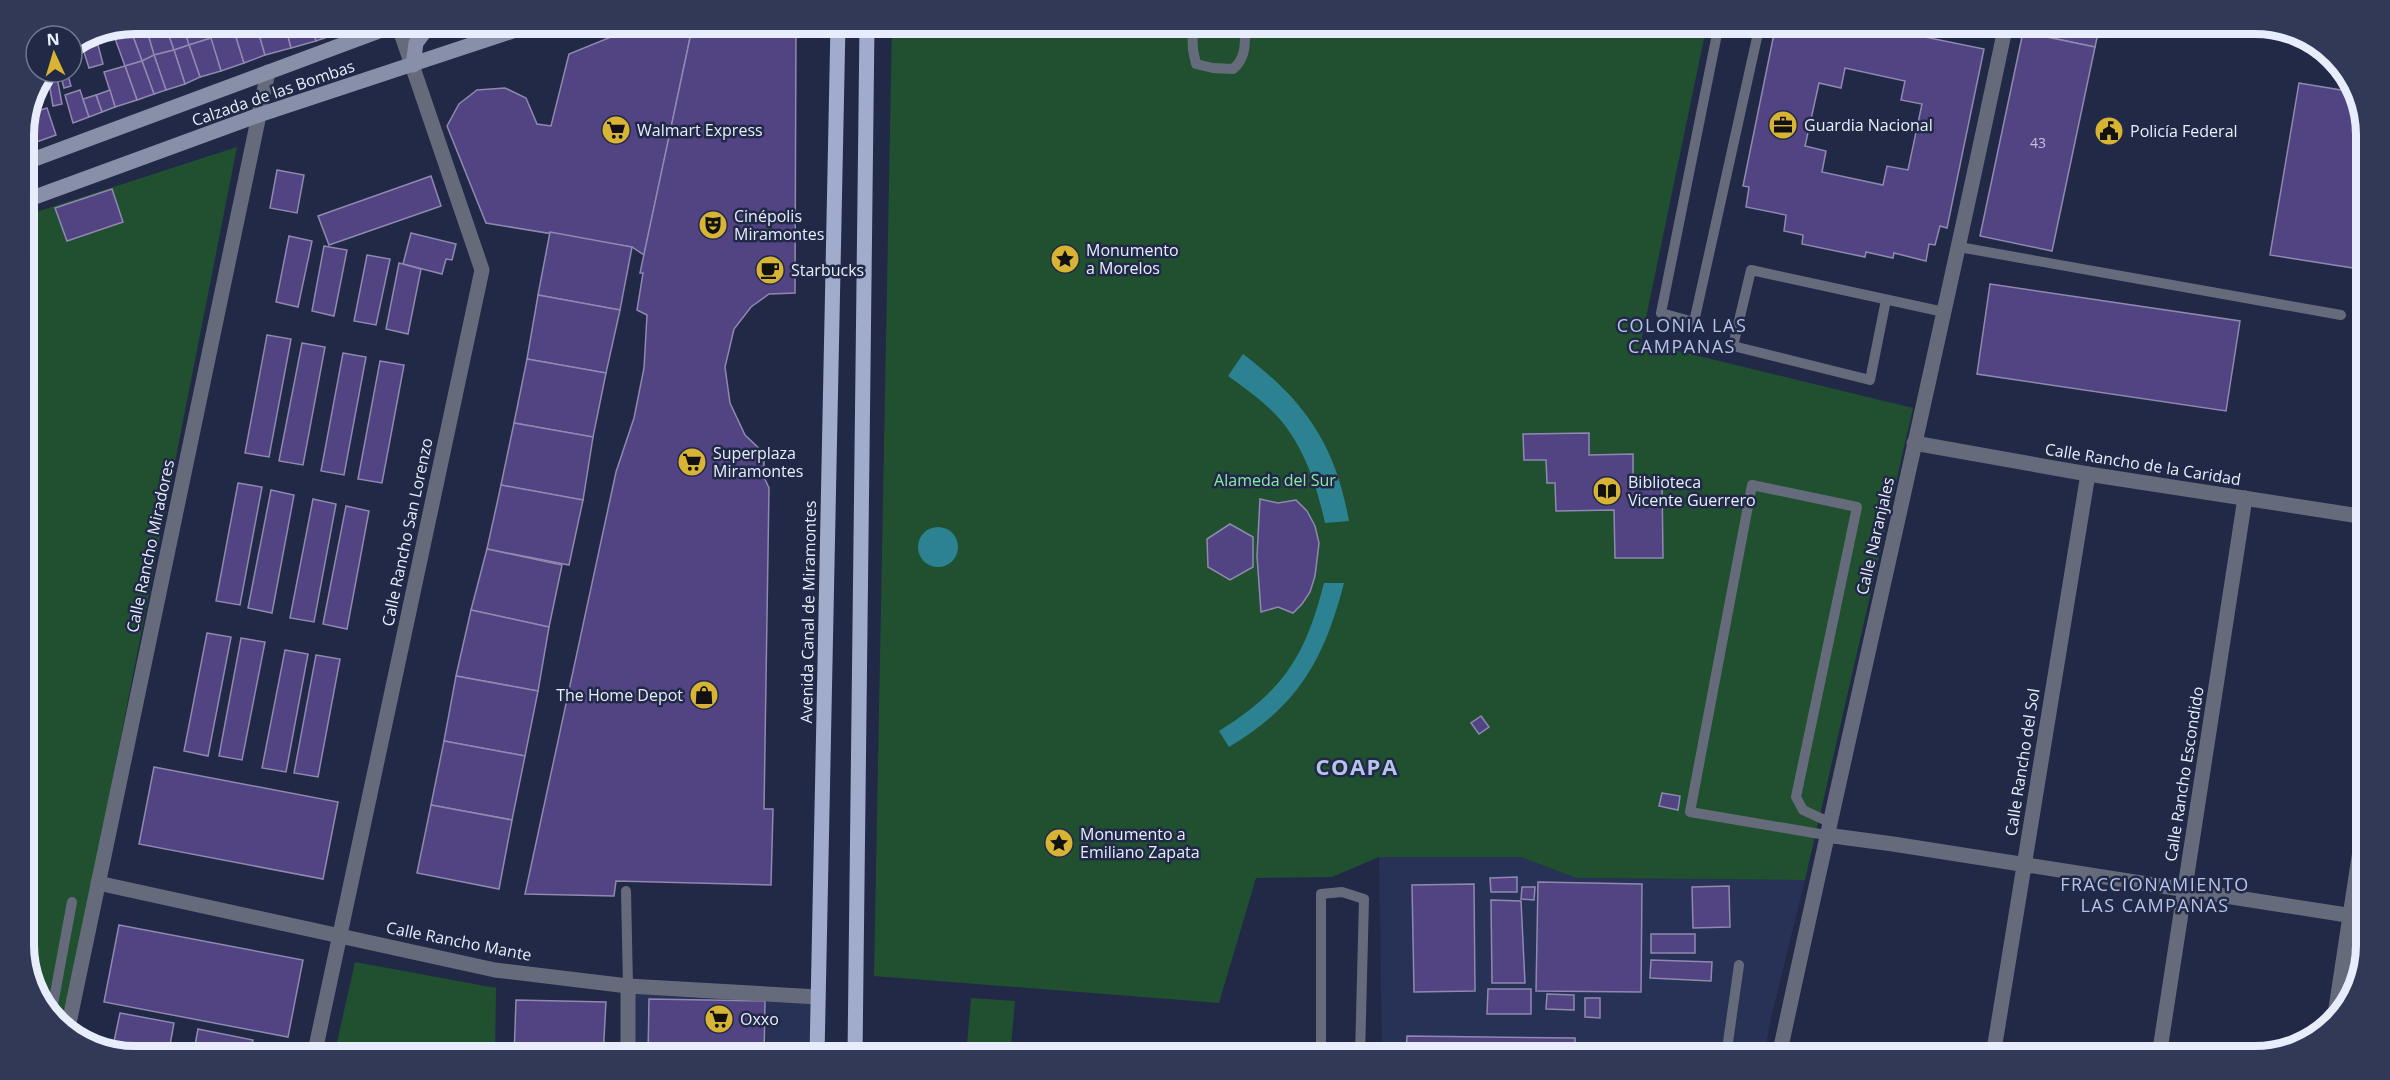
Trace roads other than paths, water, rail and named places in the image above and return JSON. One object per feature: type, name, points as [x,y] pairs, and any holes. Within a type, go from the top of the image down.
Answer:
[{"type":"main road","name":"Calzada de las Bombas","points":[[35,159],[371,34]]},
{"type":"main road","points":[[413,65],[416,43],[423,34]]},
{"type":"main road","name":"Calzada de las Bombas","points":[[35,197],[259,115],[504,34]]},
{"type":"main road","name":"Avenida Canal de Miramontes","points":[[817,1046],[838,34]]},
{"type":"main road","points":[[855,1046],[867,34]]},
{"type":"street","name":"Calle Rancho San Lorenzo","points":[[316,1046],[482,270],[402,34]]},
{"type":"street","name":"Calle Naranjales","points":[[1781,1046],[1959,247],[2004,34]]},
{"type":"street","name":"Calle Rancho Miradores","points":[[69,1021],[268,72]]},
{"type":"street","name":"Calle Rancho de la Caridad","points":[[1914,443],[2088,474],[2355,515]]},
{"type":"street","name":"Calle Rancho del Sol","points":[[1996,1046],[2023,864],[2088,474]]},
{"type":"street","name":"Calle Rancho Escondido","points":[[2161,1046],[2245,498]]},
{"type":"street","points":[[1828,828],[2023,864],[2356,917]]},
{"type":"street","points":[[2337,1003],[2356,873]]},
{"type":"street","name":"Calle Rancho Mante","points":[[98,883],[495,970],[628,986],[818,997]]},
{"type":"street","points":[[628,986],[628,1046]]},
{"type":"lane","points":[[1192,34],[1192,50],[1196,64],[1233,69],[1241,62],[1245,47],[1245,34]]},
{"type":"lane","points":[[1717,34],[1661,313],[1694,322],[1758,34]]},
{"type":"lane","points":[[1959,247],[2341,315]]},
{"type":"lane","points":[[1886,300],[1870,380],[1733,346],[1751,270],[1944,312]]},
{"type":"lane","points":[[1752,485],[1857,507],[1796,797],[1803,810],[1828,828],[1737,820],[1690,812],[1752,485]]},
{"type":"lane","points":[[626,891],[628,986]]},
{"type":"lane","points":[[1321,1046],[1322,894],[1342,892],[1364,899],[1360,1046]]},
{"type":"lane","points":[[53,1003],[72,902]]},
{"type":"lane","points":[[1727,1046],[1739,965]]},
{"type":"place","name":"Guardia Nacional","points":[[1783,125]]},
{"type":"place","name":"Walmart Express","points":[[616,130]]},
{"type":"place","name":"Policía Federal","points":[[2109,131]]},
{"type":"place","name":"Cinépolis Miramontes","points":[[713,225]]},
{"type":"place","name":"Monumento a Morelos","points":[[1065,259]]},
{"type":"place","name":"Starbucks","points":[[770,270]]},
{"type":"place","name":"Superplaza Miramontes","points":[[692,462]]},
{"type":"place","name":"Biblioteca Vicente Guerrero","points":[[1607,491]]},
{"type":"place","name":"The Home Depot","points":[[704,695]]},
{"type":"place","name":"Monumento a Emiliano Zapata","points":[[1059,843]]},
{"type":"place","name":"Oxxo","points":[[719,1019]]},
{"type":"district","name":"COLONIA LAS CAMPANAS","points":[[1682,335]]},
{"type":"district","name":"COAPA","points":[[1357,766]]},
{"type":"district","name":"FRACCIONAMIENTO LAS CAMPANAS","points":[[2155,894]]},
{"type":"park label","name":"Alameda del Sur","points":[[1275,480]]}]
